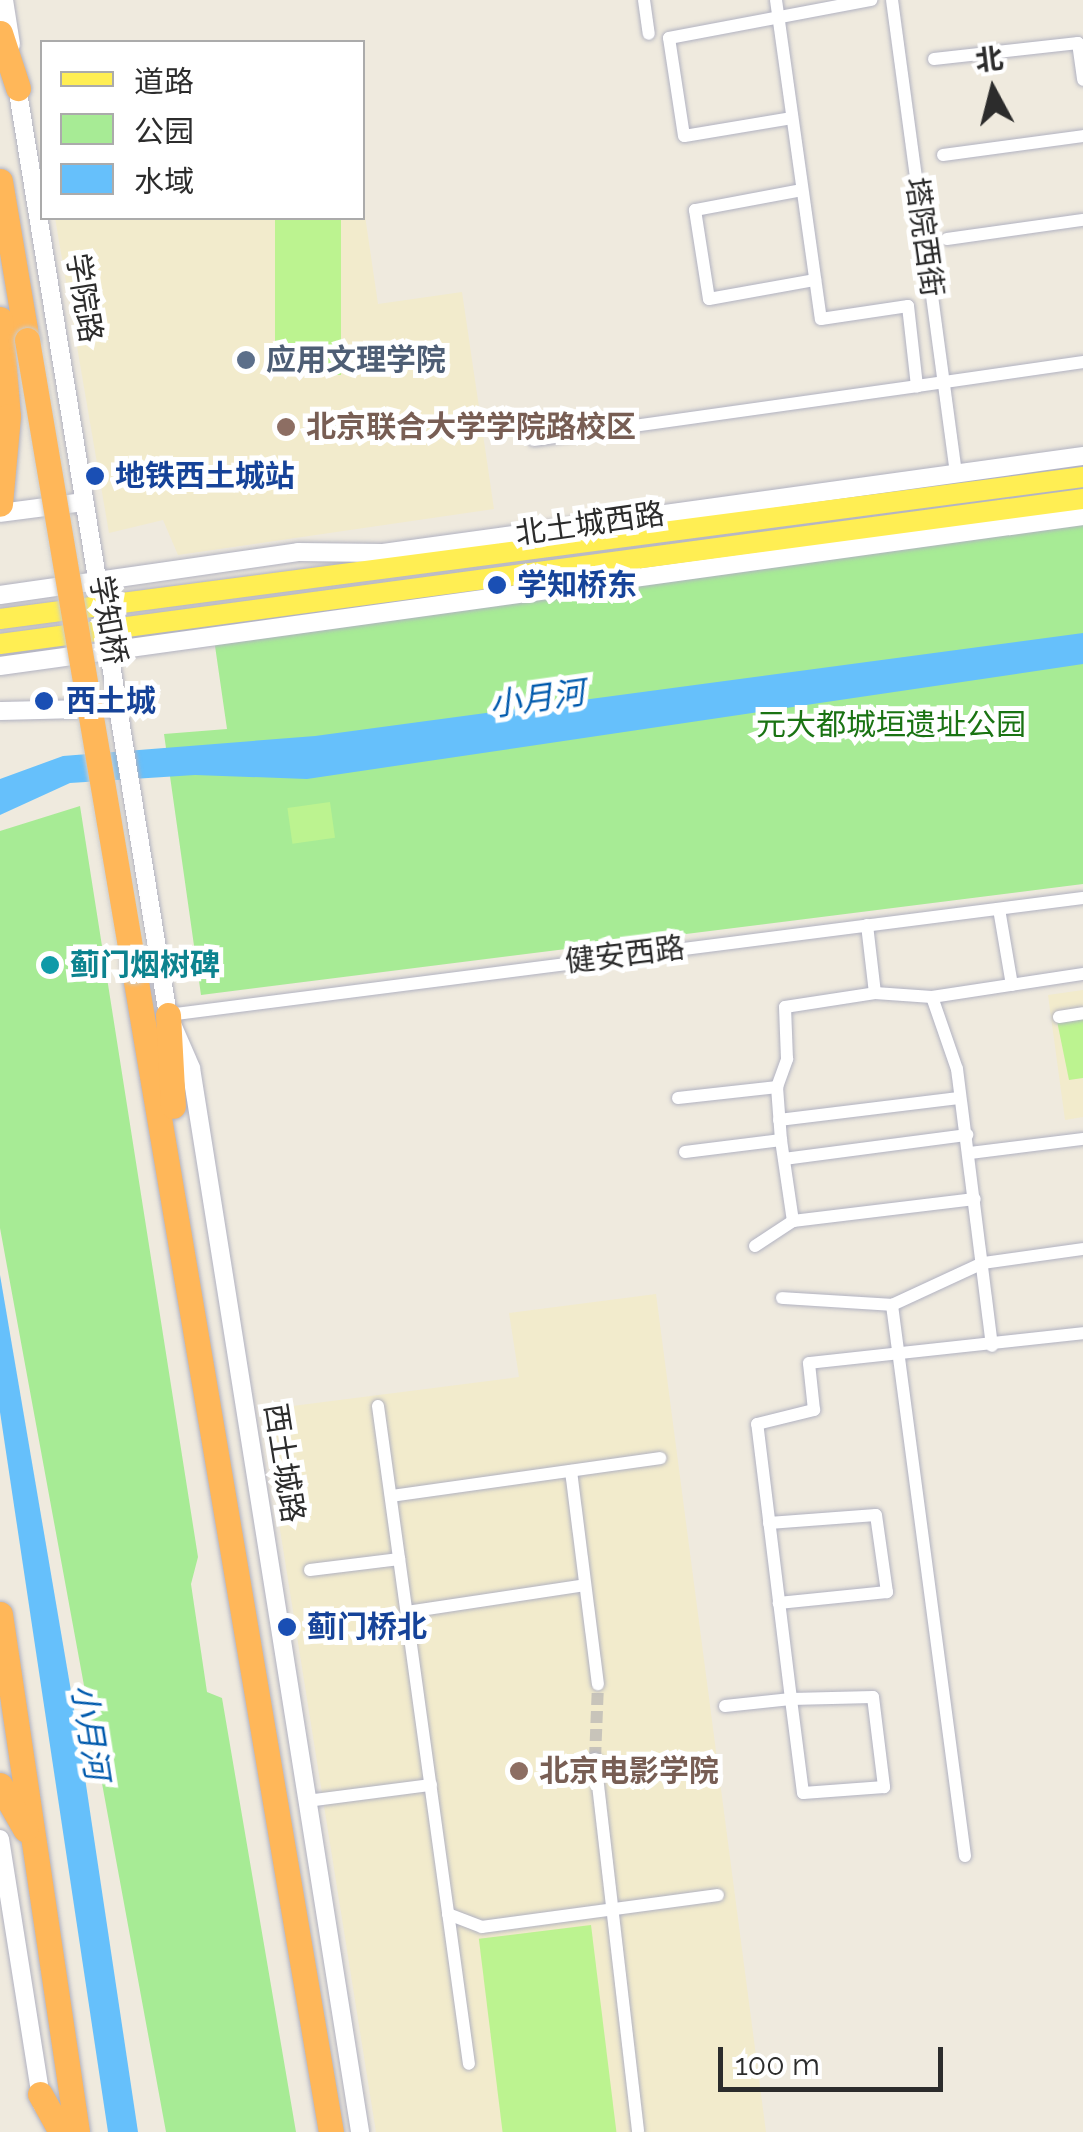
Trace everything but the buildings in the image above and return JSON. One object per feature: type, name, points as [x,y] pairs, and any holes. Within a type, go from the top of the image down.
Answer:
[{"type":"highway","points":[[0,34],[18,88]]},
{"type":"highway","name":"学院路","points":[[0,181],[10,334]]},
{"type":"highway","points":[[0,504],[10,334]]},
{"type":"highway","name":"学知桥","points":[[10,334],[134,970]]},
{"type":"highway","name":"西土城路","points":[[134,970],[178,1201],[331,2132]]},
{"type":"highway","points":[[168,1015],[178,1201]]},
{"type":"highway","points":[[0,1614],[77,2132]]},
{"type":"highway","points":[[0,1785],[32,1842]]},
{"type":"highway","points":[[40,2094],[61,2132]]},
{"type":"main road","name":"北土城西路","points":[[0,619],[1083,477]]},
{"type":"main road","name":"北土城西路","points":[[0,644],[1083,499]]},
{"type":"street","name":"学院路","points":[[4,0],[105,630]]},
{"type":"street","points":[[644,0],[649,34]]},
{"type":"street","points":[[776,0],[821,319],[908,306],[918,386]]},
{"type":"street","points":[[792,118],[684,136],[669,38],[871,0]]},
{"type":"street","name":"塔院西街","points":[[892,0],[956,474]]},
{"type":"street","points":[[934,59],[1078,43],[1083,80]]},
{"type":"street","points":[[942,155],[1083,136]]},
{"type":"street","points":[[802,190],[696,210],[698,228],[709,299],[815,280]]},
{"type":"street","points":[[947,239],[1083,220]]},
{"type":"street","points":[[534,440],[1083,362]]},
{"type":"street","name":"北土城西路","points":[[0,595],[298,552],[383,553],[1083,456]]},
{"type":"street","points":[[0,513],[84,502]]},
{"type":"street","name":"北土城西路","points":[[0,666],[1083,516]]},
{"type":"street","points":[[0,712],[120,713],[105,630]]},
{"type":"street","name":"西土城路","points":[[120,713],[168,1015],[191,1068],[360,2132]]},
{"type":"street","name":"健安西路","points":[[168,1015],[1083,898]]},
{"type":"street","points":[[999,909],[1012,985]]},
{"type":"street","points":[[867,925],[875,993]]},
{"type":"street","points":[[792,1221],[777,1087],[787,1059],[785,1007],[875,993],[932,997],[1083,974]]},
{"type":"street","points":[[932,997],[958,1069],[992,1346]]},
{"type":"street","points":[[1059,1017],[1083,1013]]},
{"type":"street","points":[[678,1098],[777,1087]]},
{"type":"street","points":[[780,1120],[959,1098]]},
{"type":"street","points":[[784,1159],[967,1136]]},
{"type":"street","points":[[970,1153],[1083,1139]]},
{"type":"street","points":[[685,1152],[781,1140]]},
{"type":"street","points":[[755,1246],[792,1221],[975,1199]]},
{"type":"street","points":[[782,1298],[892,1305],[983,1263],[1083,1249]]},
{"type":"street","points":[[892,1305],[965,1856]]},
{"type":"street","points":[[725,1706],[790,1699],[873,1697],[884,1787],[803,1794],[790,1699],[757,1424],[814,1410],[809,1363],[899,1358],[1083,1333]]},
{"type":"street","points":[[378,1406],[469,2064]]},
{"type":"street","points":[[390,1496],[660,1458]]},
{"type":"street","points":[[571,1471],[598,1684]]},
{"type":"street","points":[[769,1523],[876,1515],[887,1592],[779,1603]]},
{"type":"street","points":[[310,1570],[399,1558]]},
{"type":"street","points":[[407,1612],[586,1585]]},
{"type":"street","points":[[595,1759],[638,2132]]},
{"type":"street","points":[[307,1801],[430,1785]]},
{"type":"street","points":[[0,1838],[47,2132]]},
{"type":"street","points":[[448,1914],[482,1927],[718,1895]]},
{"type":"shaded area","name":"北京联合大学学院路校区","points":[[365,216],[378,304],[462,292],[494,509],[178,555],[163,520],[109,533],[55,220],[365,220]]},
{"type":"shaded area","points":[[1083,990],[1083,1117],[1065,1120],[1048,995]]},
{"type":"shaded area","name":"北京电影学院","points":[[656,1294],[766,2132],[376,2132],[261,1410],[519,1377],[509,1313]]},
{"type":"green space","points":[[275,220],[341,220],[341,375],[275,375]]},
{"type":"green space","name":"元大都城垣遗址公园","points":[[1083,516],[1083,884],[201,995],[164,734],[227,729],[214,639]]},
{"type":"green space","points":[[330,802],[335,838],[292,844],[287,808]]},
{"type":"green space","points":[[80,806],[198,1557],[191,1584],[207,1692],[222,1698],[296,2132],[166,2132],[0,1228],[0,831]]},
{"type":"green space","points":[[1083,1017],[1083,1078],[1069,1080],[1057,1021]]},
{"type":"green space","points":[[591,1925],[616,2132],[503,2132],[479,1939]]},
{"type":"water","points":[[1083,633],[1083,664],[307,779],[195,775],[70,783],[0,815],[0,779],[63,756],[315,736]]},
{"type":"water","points":[[0,1275],[79,1738],[138,2132],[108,2132],[0,1412]]},
{"type":"tunnel","points":[[595,1759],[598,1684]]},
{"type":"place","name":"应用文理学院","points":[[246,360]]},
{"type":"place","name":"北京联合大学学院路校区","points":[[286,427]]},
{"type":"place","name":"地铁西土城站","points":[[95,476]]},
{"type":"place","name":"学知桥东","points":[[497,585]]},
{"type":"place","name":"西土城","points":[[44,701]]},
{"type":"place","name":"蓟门烟树碑","points":[[50,965]]},
{"type":"place","name":"蓟门桥北","points":[[287,1627]]},
{"type":"place","name":"北京电影学院","points":[[519,1771]]},
{"type":"water label","name":"小月河","points":[[537,699]]},
{"type":"water label","name":"小月河","points":[[90,1732]]}]
